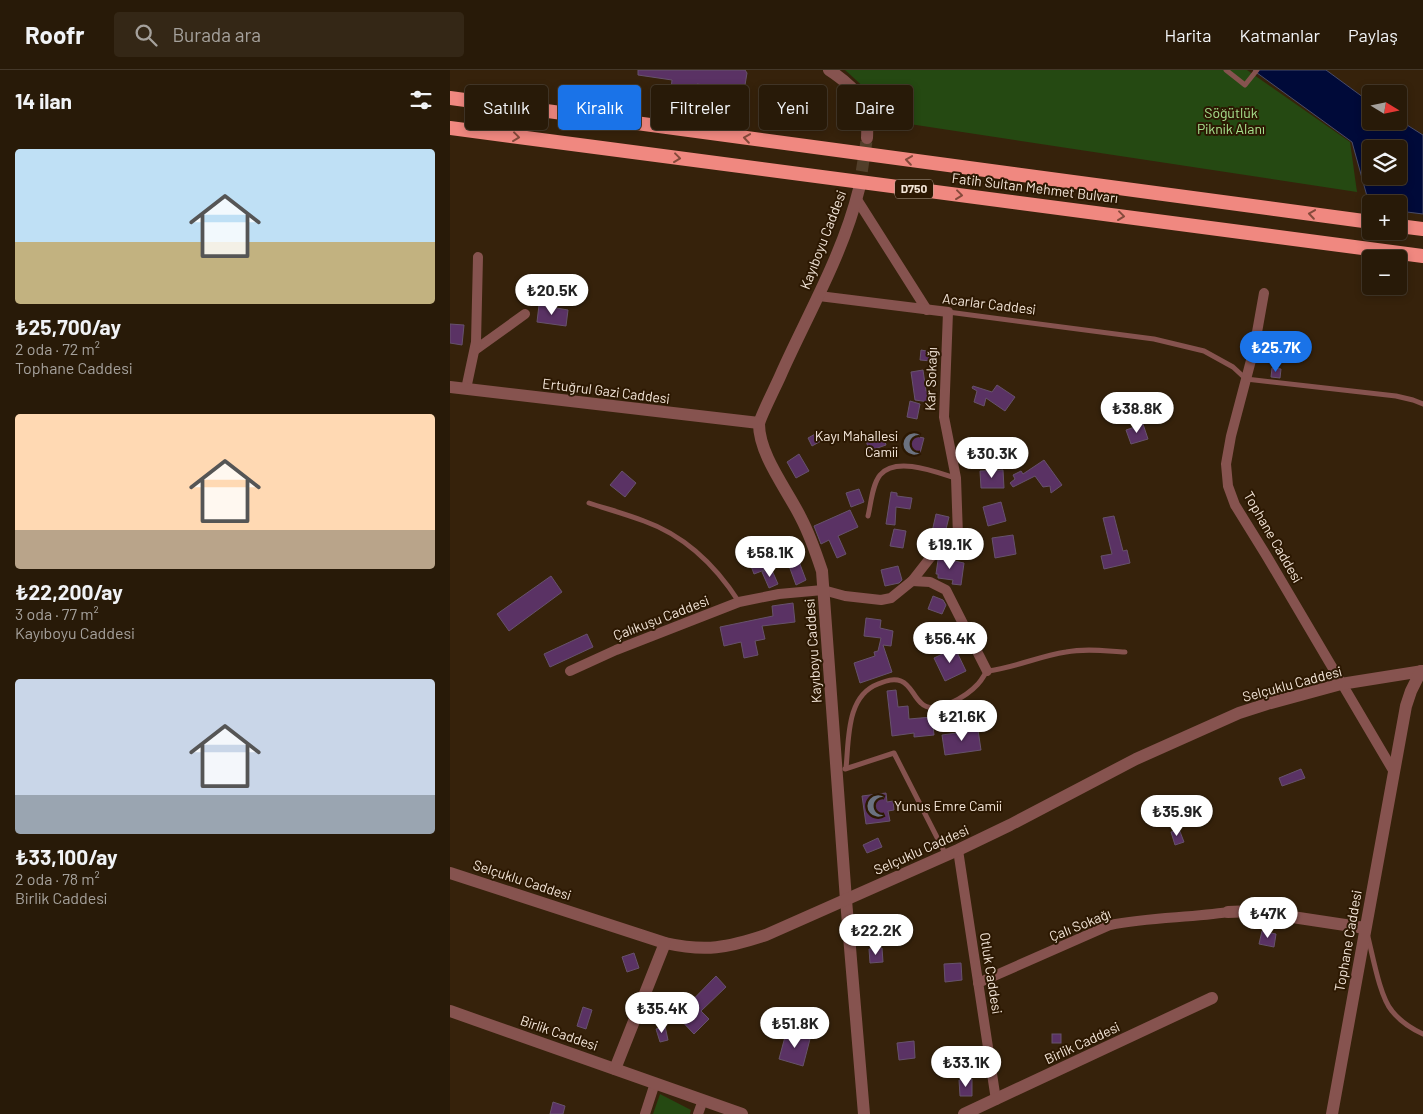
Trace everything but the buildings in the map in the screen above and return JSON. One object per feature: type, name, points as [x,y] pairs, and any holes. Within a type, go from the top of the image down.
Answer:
[{"type":"highway","name":"Fatih Sultan Mehmet Bulvarı","points":[[450,98],[1362,220]]},
{"type":"highway","name":"Fatih Sultan Mehmet Bulvarı","points":[[450,128],[1423,256]]},
{"type":"highway","points":[[1407,227],[1423,230]]},
{"type":"street","points":[[829,70],[852,88],[863,105],[867,115],[867,138]]},
{"type":"street","points":[[858,194],[926,310]]},
{"type":"street","name":"Kayıboyu Caddesi","points":[[858,194],[844,236],[819,296],[759,423],[768,457],[815,547],[822,571],[842,770],[846,900],[864,1114]]},
{"type":"street","points":[[466,389],[476,342],[478,257]]},
{"type":"street","name":"Tophane Caddesi","points":[[1264,293],[1254,349],[1230,436],[1226,464],[1228,486],[1234,505],[1266,555],[1394,772]]},
{"type":"street","name":"Acarlar Caddesi","points":[[819,296],[948,312]]},
{"type":"street","name":"Kar Sokağı","points":[[948,312],[944,417],[956,478],[958,536]]},
{"type":"street","points":[[475,350],[525,314]]},
{"type":"street","name":"Ertuğrul Gazi Caddesi","points":[[450,387],[759,423]]},
{"type":"street","name":"Çalıkuşu Caddesi","points":[[570,671],[616,650],[739,602],[779,594],[823,590],[845,596],[881,600],[891,598],[912,581],[930,558],[958,536]]},
{"type":"street","points":[[912,581],[930,582],[946,590],[987,671]]},
{"type":"street","name":"Tophane Caddesi","points":[[1332,1114],[1406,706],[1411,691],[1422,671]]},
{"type":"street","name":"Selçuklu Caddesi","points":[[450,873],[685,947],[703,949],[737,945],[766,935],[946,856],[1136,759],[1195,732],[1267,704],[1341,684],[1422,671]]},
{"type":"street","name":"Otluk Caddesi","points":[[958,850],[996,1100]]},
{"type":"street","points":[[1228,912],[1253,911],[1365,928]]},
{"type":"street","name":"Çalı Sokağı","points":[[978,984],[1110,925],[1128,921],[1196,917],[1228,912]]},
{"type":"street","points":[[614,1069],[666,942]]},
{"type":"street","name":"Birlik Caddesi","points":[[964,1114],[1212,998]]},
{"type":"street","name":"Birlik Caddesi","points":[[450,1011],[742,1114]]},
{"type":"street","points":[[645,1114],[655,1083]]},
{"type":"street","points":[[698,1114],[703,1100]]},
{"type":"lane","points":[[1226,70],[1245,85],[1257,70]]},
{"type":"lane","name":"Acarlar Caddesi","points":[[948,312],[1154,339],[1204,351],[1233,367],[1246,379]]},
{"type":"lane","points":[[1246,379],[1396,396],[1423,404]]},
{"type":"lane","points":[[868,516],[876,483],[880,474],[889,468],[912,466],[956,478]]},
{"type":"lane","points":[[589,503],[646,521],[681,539],[695,549],[719,573],[739,602]]},
{"type":"lane","points":[[946,856],[894,753],[842,770],[850,725],[855,706],[861,696],[873,686],[894,679],[902,681],[912,690],[921,704],[932,708],[942,707],[979,684],[987,671],[999,670],[1066,652],[1082,650],[1125,652]]},
{"type":"lane","points":[[1365,928],[1381,986],[1391,1011],[1403,1022],[1423,1034]]},
{"type":"green space","name":"Söğütlük Piknik Alanı","points":[[845,70],[1247,70],[1350,142],[1357,192],[913,125],[913,85],[861,85]]},
{"type":"green space","points":[[660,1094],[691,1110],[690,1114],[653,1114]]},
{"type":"shaded area","points":[[1253,70],[1326,70],[1362,96],[1362,130],[1408,130],[1408,126],[1423,135],[1423,214],[1407,212],[1407,195],[1367,195],[1364,185],[1407,185],[1407,140],[1362,140],[1362,178],[1352,142]]},
{"type":"tunnel","points":[[859,189],[867,138]]},
{"type":"place","name":"Kayı Mahallesi Camii","points":[[914,444]]},
{"type":"place","name":"Yunus Emre Camii","points":[[878,806]]}]
